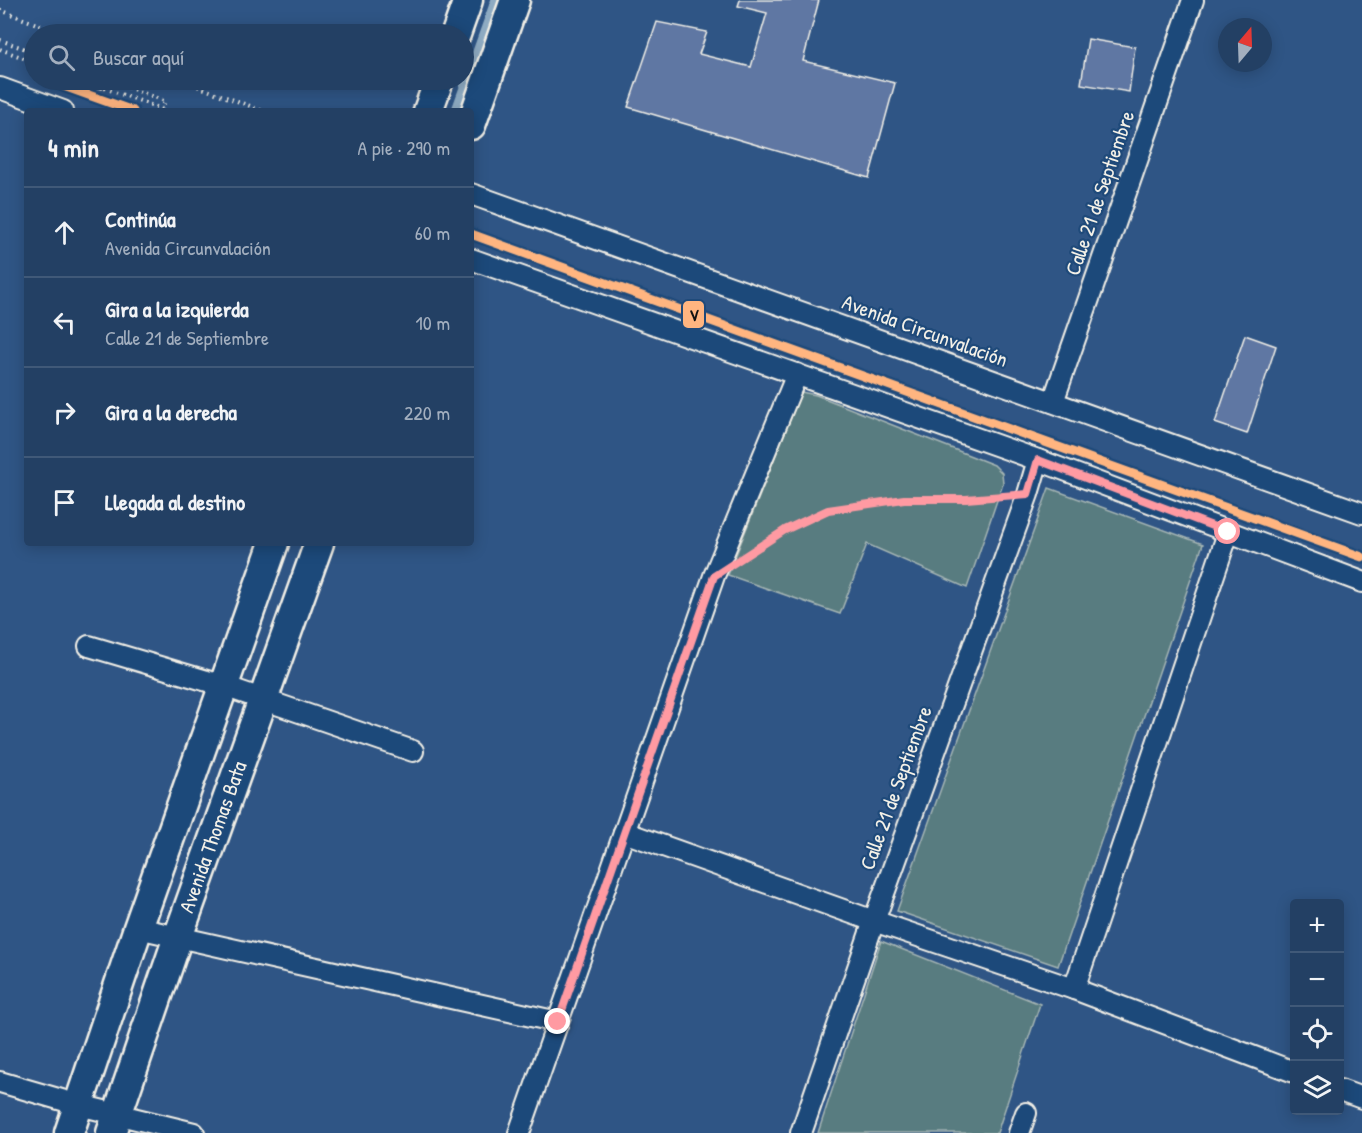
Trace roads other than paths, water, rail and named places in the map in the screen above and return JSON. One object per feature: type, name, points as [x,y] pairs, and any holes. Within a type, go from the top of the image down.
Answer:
[{"type":"main road","points":[[460,24],[468,0]]},
{"type":"main road","points":[[474,116],[515,0]]},
{"type":"main road","points":[[429,108],[435,90]]},
{"type":"main road","name":"Avenida Thomas Bata","points":[[69,1133],[138,928],[273,546]]},
{"type":"main road","name":"Avenida Thomas Bata","points":[[114,1124],[177,937],[318,546]]},
{"type":"street","name":"Calle 21 de Septiembre","points":[[1053,402],[1193,0]]},
{"type":"street","points":[[0,88],[55,108]]},
{"type":"street","name":"Avenida Circunvalación","points":[[474,195],[1362,513]]},
{"type":"street","points":[[474,260],[1038,460],[1362,582]]},
{"type":"street","points":[[519,1133],[714,576],[797,374]]},
{"type":"street","name":"Calle 21 de Septiembre","points":[[801,1133],[874,921],[1028,494],[1038,460]]},
{"type":"street","points":[[1074,989],[1228,532]]},
{"type":"street","points":[[89,646],[224,686],[413,751]]},
{"type":"street","points":[[624,832],[1074,989],[1290,1070]]},
{"type":"street","points":[[138,928],[558,1022]]},
{"type":"street","points":[[0,1082],[79,1106],[114,1124],[194,1133]]},
{"type":"street","points":[[1344,1091],[1362,1098]]},
{"type":"street","points":[[1019,1133],[1026,1113]]},
{"type":"waterway","points":[[474,58],[495,0]]},
{"type":"waterway","points":[[456,108],[463,90]]}]
